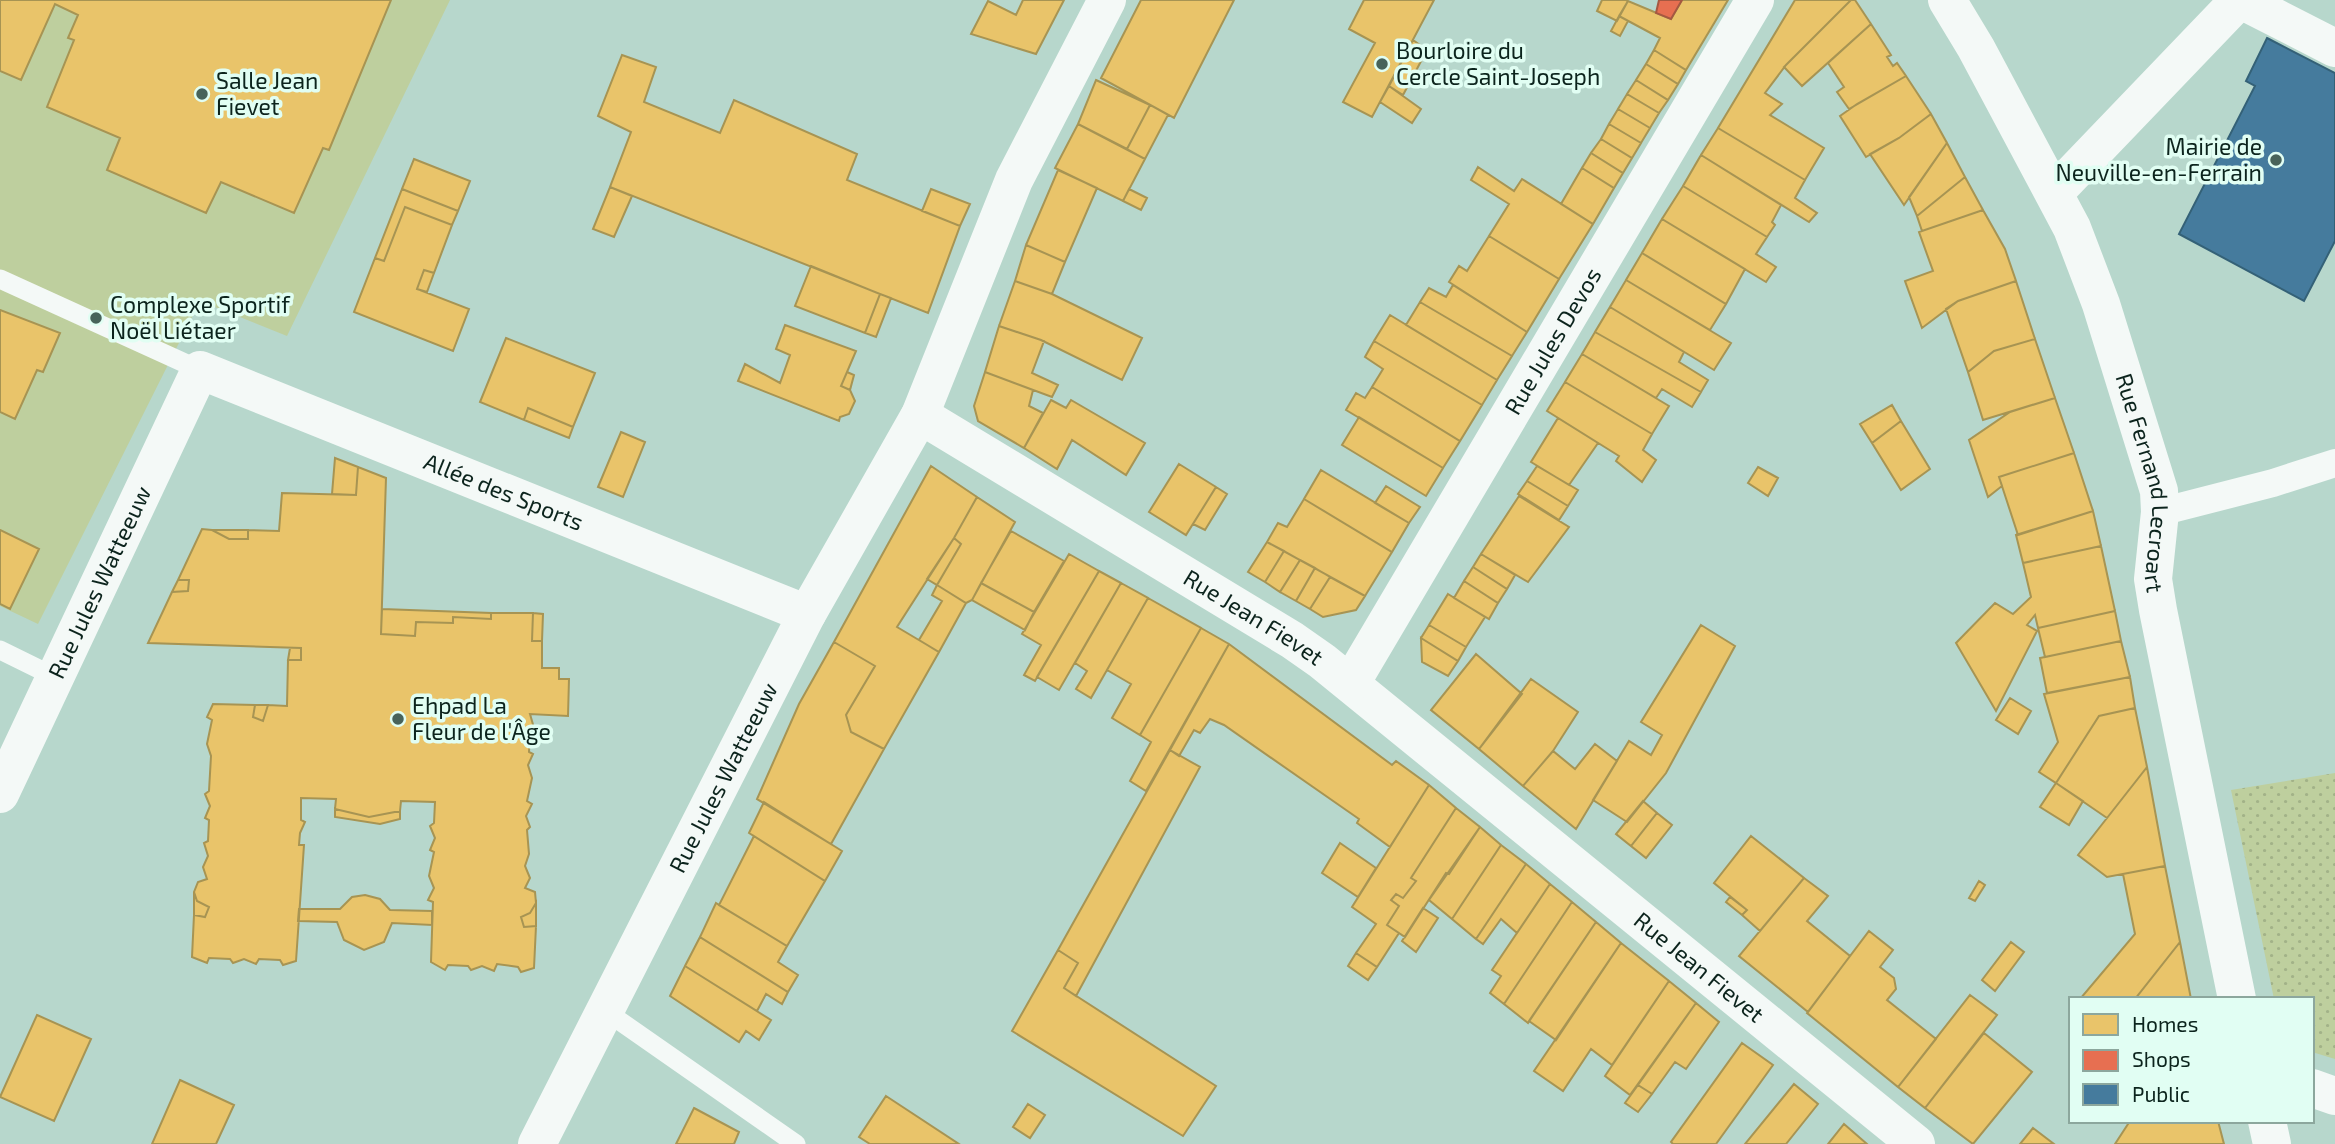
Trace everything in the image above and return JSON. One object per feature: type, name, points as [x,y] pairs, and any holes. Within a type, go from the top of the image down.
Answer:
[{"type":"street","points":[[920,415],[1014,180],[1107,0]]},
{"type":"street","name":"Rue Jules Devos","points":[[1351,683],[1755,0]]},
{"type":"street","name":"Rue Fernand Lecroart","points":[[1947,0],[2072,228],[2101,303],[2159,491],[2160,512],[2153,579],[2237,997]]},
{"type":"street","points":[[2054,193],[2240,0],[2335,48]]},
{"type":"street","name":"Rue Jules Watteeuw","points":[[0,794],[200,370]]},
{"type":"street","name":"Allée des Sports","points":[[200,370],[807,614]]},
{"type":"street","name":"Rue Jules Watteeuw","points":[[537,1144],[807,614],[920,415]]},
{"type":"street","name":"Rue Jean Fievet","points":[[920,415],[1292,640],[1351,683],[1916,1144]]},
{"type":"street","points":[[2160,512],[2273,483],[2335,463]]},
{"type":"street","points":[[2314,1089],[2335,1096]]},
{"type":"street","points":[[2267,1123],[2272,1144]]},
{"type":"lane","points":[[0,279],[200,370]]},
{"type":"lane","points":[[0,650],[55,677]]},
{"type":"lane","points":[[604,1010],[796,1144]]},
{"type":"green space","name":"Complexe Sportif Noël Liétaer","points":[[0,0],[450,0],[287,336],[200,301],[38,624],[0,606]]},
{"type":"green space","points":[[2335,773],[2335,1059],[2314,1053],[2314,997],[2274,997],[2231,790]]},
{"type":"building: Homes","name":"Salle Jean Fievet","points":[[0,0],[391,0],[329,150],[323,148],[294,213],[221,182],[206,213],[107,170],[120,138],[47,107],[74,40],[68,38],[78,15],[55,4],[21,80],[0,71]]},
{"type":"building: Homes","points":[[1023,0],[1064,0],[1036,54],[971,34],[988,1],[1016,15]]},
{"type":"building: Homes","points":[[1141,0],[1234,0],[1174,118],[1101,78]]},
{"type":"building: Homes","name":"Bourloire du Cercle Saint-Joseph","points":[[1364,0],[1434,0],[1372,117],[1343,102],[1375,43],[1349,29]]},
{"type":"building: Homes","points":[[1602,0],[1628,1],[1617,21],[1597,11]]},
{"type":"building: Homes","points":[[1682,0],[1728,0],[1686,70],[1654,50],[1660,38],[1619,16],[1628,1],[1671,19]]},
{"type":"building: Homes","points":[[1795,0],[1851,0],[1786,65],[1765,93],[1782,104],[1770,115],[1824,148],[1805,180],[1718,128]]},
{"type":"building: Homes","points":[[1851,0],[1855,0],[1871,24],[1802,86],[1784,67]]},
{"type":"building: Homes","points":[[1619,16],[1628,21],[1620,36],[1611,31]]},
{"type":"building: Homes","points":[[1871,24],[1891,55],[1887,57],[1893,66],[1897,63],[1906,76],[1849,109],[1837,92],[1844,87],[1828,63]]},
{"type":"building: Homes","points":[[1413,40],[1427,50],[1403,95],[1389,86]]},
{"type":"building: Homes","points":[[1654,50],[1686,70],[1678,84],[1646,64]]},
{"type":"building: Homes","points":[[622,55],[656,67],[644,102],[720,133],[734,100],[857,154],[847,180],[960,226],[928,313],[610,187],[631,132],[598,116]]},
{"type":"building: Homes","points":[[1646,64],[1678,84],[1668,100],[1636,80]]},
{"type":"building: Homes","points":[[1906,76],[1931,114],[1899,138],[1866,157],[1840,116]]},
{"type":"building: Homes","points":[[1096,80],[1150,105],[1127,149],[1078,124]]},
{"type":"building: Homes","points":[[1636,80],[1668,100],[1659,113],[1627,94]]},
{"type":"building: Homes","points":[[1389,86],[1421,109],[1412,123],[1380,102]]},
{"type":"building: Homes","points":[[1627,94],[1659,113],[1650,128],[1618,109]]},
{"type":"building: Homes","points":[[1150,105],[1168,115],[1145,159],[1127,149]]},
{"type":"building: Homes","points":[[1618,109],[1650,128],[1641,143],[1609,124]]},
{"type":"building: Homes","points":[[1931,114],[1947,143],[1904,205],[1870,154],[1899,138]]},
{"type":"building: Homes","points":[[1078,124],[1145,159],[1123,201],[1055,168]]},
{"type":"building: Homes","points":[[1609,124],[1641,143],[1632,158],[1601,139]]},
{"type":"building: Homes","points":[[1718,128],[1805,180],[1795,198],[1817,213],[1809,222],[1701,155]]},
{"type":"building: Homes","points":[[1601,139],[1632,158],[1623,173],[1591,153]]},
{"type":"building: Homes","points":[[1947,143],[1965,177],[1917,216],[1909,197]]},
{"type":"building: Homes","points":[[1591,153],[1623,173],[1614,188],[1582,168]]},
{"type":"building: Homes","points":[[1701,155],[1781,205],[1772,222],[1775,225],[1767,237],[1683,186]]},
{"type":"building: Homes","points":[[414,159],[470,181],[458,211],[402,189]]},
{"type":"building: Homes","points":[[1478,167],[1514,191],[1522,179],[1593,224],[1559,279],[1489,236],[1509,204],[1471,180]]},
{"type":"building: Homes","points":[[1582,168],[1614,188],[1593,224],[1561,204]]},
{"type":"building: Homes","points":[[1058,170],[1097,188],[1065,262],[1026,245]]},
{"type":"building: Homes","points":[[1965,177],[1983,210],[1922,231],[1917,216]]},
{"type":"building: Homes","points":[[1683,186],[1767,237],[1756,254],[1776,267],[1766,282],[1662,219]]},
{"type":"building: Homes","points":[[610,187],[632,196],[614,237],[593,229]]},
{"type":"building: Homes","points":[[402,189],[458,211],[452,225],[405,207],[384,261],[375,258]]},
{"type":"building: Homes","points":[[931,189],[970,204],[960,226],[922,211]]},
{"type":"building: Homes","points":[[1129,189],[1147,198],[1141,210],[1123,201]]},
{"type":"building: Homes","points":[[405,207],[452,225],[434,273],[424,270],[417,289],[469,309],[453,351],[354,312],[375,258],[384,261]]},
{"type":"building: Homes","points":[[1983,210],[2005,249],[2016,281],[1958,301],[1922,328],[1905,281],[1933,271],[1919,232]]},
{"type":"building: Homes","points":[[1662,219],[1745,269],[1726,304],[1642,253]]},
{"type":"building: Homes","points":[[1489,236],[1559,279],[1527,332],[1449,282],[1459,266],[1467,271]]},
{"type":"building: Homes","points":[[1026,245],[1065,262],[1052,294],[1015,281]]},
{"type":"building: Homes","points":[[1642,253],[1726,304],[1710,330],[1626,280]]},
{"type":"building: Homes","points":[[811,266],[880,294],[865,333],[795,306]]},
{"type":"building: Homes","points":[[424,270],[434,273],[427,292],[417,289]]},
{"type":"building: Homes","points":[[1626,280],[1731,343],[1714,370],[1610,307]]},
{"type":"building: Homes","points":[[1015,281],[1052,294],[1142,338],[1122,380],[1041,340],[999,326]]},
{"type":"building: Homes","points":[[2016,281],[2035,339],[1994,351],[1968,372],[1946,309],[1958,301]]},
{"type":"building: Homes","points":[[1453,285],[1527,332],[1512,356],[1420,302],[1429,288],[1446,297]]},
{"type":"building: Homes","points":[[880,294],[891,298],[876,337],[865,333]]},
{"type":"building: Homes","points":[[1420,302],[1512,356],[1497,380],[1406,325]]},
{"type":"building: Homes","points":[[1610,307],[1684,352],[1679,362],[1708,380],[1701,392],[1595,332]]},
{"type":"building: Homes","points":[[0,310],[60,333],[43,372],[37,370],[15,419],[0,412]]},
{"type":"building: Homes","points":[[1390,315],[1497,380],[1482,405],[1374,341]]},
{"type":"building: Homes","points":[[785,325],[856,351],[841,386],[850,390],[855,401],[849,414],[840,417],[839,421],[738,381],[745,364],[780,383],[790,355],[776,349]]},
{"type":"building: Homes","points":[[999,326],[1044,341],[1032,373],[1058,385],[1052,397],[985,372]]},
{"type":"building: Homes","points":[[1595,332],[1701,392],[1692,407],[1662,389],[1656,398],[1582,354]]},
{"type":"building: Homes","points":[[506,338],[595,373],[573,427],[528,408],[524,420],[480,402]]},
{"type":"building: Homes","points":[[2035,339],[2055,398],[1983,420],[1968,372],[1994,351]]},
{"type":"building: Homes","points":[[1374,341],[1482,405],[1460,441],[1372,387],[1383,369],[1365,357]]},
{"type":"building: Homes","points":[[1582,354],[1669,406],[1652,434],[1565,382]]},
{"type":"building: Homes","points":[[847,372],[854,375],[850,390],[841,386]]},
{"type":"building: Homes","points":[[985,372],[1033,390],[1029,406],[1043,413],[1024,448],[978,421],[974,406]]},
{"type":"building: Homes","points":[[1565,382],[1652,434],[1643,450],[1656,460],[1642,482],[1616,461],[1619,456],[1547,411]]},
{"type":"building: Homes","points":[[1372,387],[1460,441],[1443,468],[1346,410],[1356,393],[1365,398]]},
{"type":"building: Homes","points":[[2055,398],[2074,453],[1999,477],[2002,486],[1988,497],[1969,440],[2010,412]]},
{"type":"building: Homes","points":[[1051,400],[1066,408],[1071,400],[1145,443],[1126,475],[1072,440],[1057,469],[1024,448]]},
{"type":"building: Homes","points":[[1892,405],[1901,421],[1872,443],[1860,424]]},
{"type":"building: Homes","points":[[528,408],[573,427],[569,438],[524,420]]},
{"type":"building: Homes","points":[[1359,417],[1443,468],[1426,496],[1342,445]]},
{"type":"building: Homes","points":[[1558,418],[1598,443],[1569,485],[1531,462]]},
{"type":"building: Homes","points":[[1901,421],[1930,469],[1901,490],[1872,443]]},
{"type":"building: Homes","points":[[621,432],[645,442],[623,497],[598,487]]},
{"type":"building: Homes","points":[[2074,453],[2093,511],[2018,535],[1999,477]]},
{"type":"building: Homes","points":[[335,458],[358,467],[356,495],[332,494]]},
{"type":"building: Homes","points":[[1179,464],[1216,487],[1186,535],[1149,512]]},
{"type":"building: Homes","points":[[931,466],[977,497],[897,627],[939,652],[884,749],[851,732],[846,715],[875,666],[834,642]]},
{"type":"building: Homes","points":[[1537,466],[1578,490],[1568,506],[1527,481]]},
{"type":"building: Homes","name":"Ehpad La Fleur de l'Âge","points":[[358,467],[386,478],[381,634],[415,636],[416,622],[453,623],[453,617],[491,619],[491,613],[533,613],[532,641],[542,641],[542,668],[559,668],[559,679],[569,679],[568,716],[530,714],[534,728],[530,730],[529,752],[533,754],[528,765],[532,778],[527,801],[532,804],[526,816],[530,827],[527,830],[529,854],[525,866],[530,878],[525,888],[535,892],[536,903],[530,913],[521,917],[524,927],[536,926],[534,968],[521,972],[518,967],[497,964],[494,971],[482,966],[471,970],[468,966],[448,965],[445,970],[431,962],[433,902],[428,900],[434,888],[429,876],[434,852],[430,850],[435,838],[430,826],[434,823],[435,802],[401,801],[400,811],[369,817],[335,809],[336,799],[301,798],[301,820],[305,822],[299,845],[304,845],[296,961],[283,965],[280,960],[259,959],[256,964],[244,959],[233,963],[230,959],[209,958],[207,963],[192,957],[194,915],[205,917],[209,907],[197,901],[194,892],[198,882],[207,879],[203,867],[208,856],[204,843],[208,841],[209,820],[205,818],[210,806],[205,794],[209,791],[211,756],[207,744],[212,720],[207,717],[213,704],[255,705],[253,717],[263,721],[268,705],[287,706],[288,660],[301,660],[301,648],[148,643],[172,592],[188,591],[189,580],[178,580],[202,529],[212,530],[229,539],[248,539],[248,530],[279,531],[282,493],[356,495]]},
{"type":"building: Homes","points":[[1758,467],[1778,478],[1768,496],[1748,483]]},
{"type":"building: Homes","points":[[1321,470],[1409,523],[1392,552],[1304,499]]},
{"type":"building: Homes","points":[[1527,481],[1568,506],[1559,520],[1518,494]]},
{"type":"building: Homes","points":[[1386,486],[1420,507],[1409,523],[1375,503]]},
{"type":"building: Homes","points":[[1216,487],[1227,494],[1205,530],[1193,524]]},
{"type":"building: Homes","points":[[1519,496],[1569,527],[1528,582],[1481,554]]},
{"type":"building: Homes","points":[[977,497],[1015,522],[972,600],[966,603],[937,585],[961,544],[954,538]]},
{"type":"building: Homes","points":[[1304,499],[1392,552],[1365,596],[1267,542],[1278,523],[1287,527]]},
{"type":"building: Homes","points":[[2093,511],[2101,546],[2023,563],[2016,535]]},
{"type":"building: Homes","points":[[0,530],[39,549],[10,609],[0,604]]},
{"type":"building: Homes","points":[[212,530],[248,530],[248,539],[229,539]]},
{"type":"building: Homes","points":[[1011,531],[1064,561],[1034,612],[981,583]]},
{"type":"building: Homes","points":[[954,538],[961,544],[937,585],[927,579]]},
{"type":"building: Homes","points":[[1267,542],[1284,551],[1265,582],[1248,572]]},
{"type":"building: Homes","points":[[2101,546],[2115,611],[2038,628],[2035,615],[2027,625],[2037,631],[1996,711],[1956,643],[1995,603],[2013,614],[2031,597],[2023,563]]},
{"type":"building: Homes","points":[[1284,551],[1300,560],[1280,592],[1265,582]]},
{"type":"building: Homes","points":[[1069,554],[1099,571],[1035,681],[1024,675],[1041,645],[1022,634]]},
{"type":"building: Homes","points":[[1481,554],[1515,575],[1507,589],[1473,567]]},
{"type":"building: Homes","points":[[1300,560],[1315,568],[1296,601],[1280,592]]},
{"type":"building: Homes","points":[[1473,567],[1507,589],[1498,603],[1464,581]]},
{"type":"building: Homes","points":[[1315,568],[1330,577],[1310,609],[1296,601]]},
{"type":"building: Homes","points":[[1099,571],[1121,583],[1059,690],[1037,677]]},
{"type":"building: Homes","points":[[1330,577],[1365,596],[1356,610],[1323,617],[1310,609]]},
{"type":"building: Homes","points":[[178,580],[189,580],[188,591],[172,592]]},
{"type":"building: Homes","points":[[1464,581],[1498,603],[1489,619],[1454,598]]},
{"type":"building: Homes","points":[[981,583],[1034,612],[1025,630],[972,600]]},
{"type":"building: Homes","points":[[1121,583],[1148,598],[1091,698],[1076,689],[1087,671],[1075,663]]},
{"type":"building: Homes","points":[[937,585],[966,603],[939,652],[919,640],[942,601],[932,595]]},
{"type":"building: Homes","points":[[1448,594],[1485,617],[1466,647],[1429,625]]},
{"type":"building: Homes","points":[[1148,598],[1201,628],[1140,735],[1112,718],[1131,684],[1107,670]]},
{"type":"building: Homes","points":[[382,609],[491,613],[491,619],[453,617],[453,623],[416,622],[415,636],[381,634]]},
{"type":"building: Homes","points":[[2115,611],[2121,641],[2045,657],[2038,628]]},
{"type":"building: Homes","points":[[533,613],[543,614],[542,641],[532,641]]},
{"type":"building: Homes","points":[[1429,625],[1466,647],[1458,661],[1421,638]]},
{"type":"building: Homes","points":[[1701,625],[1735,646],[1666,773],[1627,822],[1593,800],[1629,741],[1651,755],[1662,735],[1641,722]]},
{"type":"building: Homes","points":[[1201,628],[1229,644],[1146,791],[1130,781],[1151,742],[1140,735]]},
{"type":"building: Homes","points":[[1421,638],[1458,661],[1448,676],[1422,662]]},
{"type":"building: Homes","points":[[2121,641],[2130,677],[2047,693],[2040,658]]},
{"type":"building: Homes","points":[[834,642],[875,666],[846,715],[851,732],[884,749],[831,844],[757,799],[799,704]]},
{"type":"building: Homes","points":[[1229,644],[1392,765],[1396,761],[1429,785],[1390,847],[1357,823],[1359,819],[1224,725],[1210,719],[1200,733],[1194,730],[1179,756],[1170,750]]},
{"type":"building: Homes","points":[[290,648],[301,648],[301,660],[288,660]]},
{"type":"building: Homes","points":[[1476,654],[1522,694],[1479,749],[1431,710]]},
{"type":"building: Homes","points":[[2130,677],[2135,708],[2099,716],[2056,783],[2039,772],[2058,742],[2044,694]]},
{"type":"building: Homes","points":[[1531,679],[1578,712],[1553,751],[1523,786],[1479,749]]},
{"type":"building: Homes","points":[[2010,698],[2031,711],[2018,734],[1996,720]]},
{"type":"building: Homes","points":[[255,705],[268,705],[263,721],[253,717]]},
{"type":"building: Homes","points":[[2135,708],[2147,767],[2107,818],[2056,783],[2099,716]]},
{"type":"building: Homes","points":[[1595,744],[1617,761],[1576,829],[1523,786],[1553,751],[1575,769]]},
{"type":"building: Homes","points":[[1170,750],[1200,767],[1076,996],[1064,988],[1078,963],[1058,950]]},
{"type":"building: Homes","points":[[2147,767],[2165,866],[2107,877],[2078,855]]},
{"type":"building: Homes","points":[[2056,783],[2083,801],[2069,825],[2040,807]]},
{"type":"building: Homes","points":[[1429,785],[1456,808],[1411,878],[1416,881],[1403,898],[1396,894],[1391,900],[1399,906],[1387,925],[1399,933],[1377,967],[1356,953],[1376,924],[1352,907]]},
{"type":"building: Homes","points":[[1643,801],[1657,813],[1631,846],[1616,834]]},
{"type":"building: Homes","points":[[764,802],[842,851],[825,881],[749,833]]},
{"type":"building: Homes","points":[[1456,808],[1480,827],[1449,874],[1446,873],[1405,937],[1387,925],[1399,906],[1391,900],[1396,894],[1403,898],[1416,881],[1411,878]]},
{"type":"building: Homes","points":[[335,809],[369,817],[400,811],[400,819],[380,824],[335,817]]},
{"type":"building: Homes","points":[[1657,813],[1672,825],[1646,858],[1631,846]]},
{"type":"building: Homes","points":[[1480,827],[1501,845],[1452,919],[1429,900]]},
{"type":"building: Homes","points":[[754,836],[825,881],[787,946],[719,905]]},
{"type":"building: Homes","points":[[1751,836],[1804,878],[1760,931],[1742,915],[1747,910],[1714,883]]},
{"type":"building: Homes","points":[[1340,843],[1376,868],[1358,897],[1322,873]]},
{"type":"building: Homes","points":[[1501,845],[1526,864],[1476,939],[1452,919]]},
{"type":"building: Homes","points":[[1526,864],[1550,884],[1517,933],[1501,919],[1483,944],[1476,939]]},
{"type":"building: Homes","points":[[2165,866],[2180,942],[2137,997],[2082,997],[2135,934],[2123,874]]},
{"type":"building: Homes","points":[[1804,878],[1828,896],[1807,921],[1850,956],[1808,1012],[1739,956]]},
{"type":"building: Homes","points":[[1979,881],[1985,885],[1975,901],[1969,898]]},
{"type":"building: Homes","points":[[1550,884],[1572,902],[1504,1004],[1490,993],[1501,976],[1492,970]]},
{"type":"building: Homes","points":[[194,892],[197,901],[209,907],[205,917],[194,915]]},
{"type":"building: Homes","points":[[365,895],[380,899],[390,910],[432,911],[432,925],[392,923],[384,942],[364,950],[344,940],[337,922],[298,921],[299,909],[340,909],[352,897]]},
{"type":"building: Homes","points":[[1730,897],[1747,910],[1742,915],[1726,902]]},
{"type":"building: Homes","points":[[1572,902],[1596,922],[1528,1023],[1504,1004]]},
{"type":"building: Homes","points":[[536,903],[536,926],[524,927],[521,917],[530,913]]},
{"type":"building: Homes","points":[[716,903],[787,946],[778,962],[798,975],[788,992],[700,937]]},
{"type":"building: Homes","points":[[1423,908],[1438,918],[1416,952],[1402,941]]},
{"type":"building: Homes","points":[[1596,922],[1621,943],[1556,1040],[1529,1021]]},
{"type":"building: Homes","points":[[1869,931],[1893,950],[1880,967],[1894,978],[1896,989],[1887,1000],[1936,1039],[1898,1087],[1807,1013]]},
{"type":"building: Homes","points":[[700,937],[788,992],[782,1004],[766,994],[757,1011],[685,966]]},
{"type":"building: Homes","points":[[2011,942],[2024,952],[1995,991],[1982,980]]},
{"type":"building: Homes","points":[[2180,942],[2191,997],[2137,997]]},
{"type":"building: Homes","points":[[1621,943],[1669,981],[1612,1065],[1591,1049],[1563,1091],[1534,1071]]},
{"type":"building: Homes","points":[[1058,950],[1078,963],[1064,988],[1216,1086],[1183,1136],[1012,1031]]},
{"type":"building: Homes","points":[[1356,953],[1377,967],[1368,980],[1348,966]]},
{"type":"building: Homes","points":[[685,966],[771,1020],[759,1040],[746,1031],[739,1042],[670,996]]},
{"type":"building: Homes","points":[[1669,981],[1696,1003],[1630,1095],[1605,1076]]},
{"type":"building: Homes","points":[[1970,995],[1997,1015],[1925,1108],[1898,1087]]},
{"type":"building: Homes","points":[[1696,1003],[1719,1022],[1686,1069],[1675,1062],[1652,1094],[1638,1085]]},
{"type":"building: Homes","points":[[37,1015],[91,1039],[54,1121],[0,1097]]},
{"type":"building: Homes","points":[[1984,1033],[2032,1072],[1973,1144],[1925,1108]]},
{"type":"building: Homes","points":[[1742,1043],[1773,1065],[1716,1144],[1673,1144],[1671,1142]]},
{"type":"building: Homes","points":[[180,1080],[234,1105],[216,1144],[152,1144]]},
{"type":"building: Homes","points":[[1794,1084],[1818,1104],[1786,1144],[1745,1144]]},
{"type":"building: Homes","points":[[1638,1085],[1652,1094],[1638,1112],[1625,1103]]},
{"type":"building: Homes","points":[[886,1096],[959,1144],[870,1144],[859,1137]]},
{"type":"building: Homes","points":[[1028,1104],[1045,1115],[1030,1138],[1013,1127]]},
{"type":"building: Homes","points":[[694,1108],[739,1132],[734,1144],[676,1144]]},
{"type":"building: Homes","points":[[2129,1123],[2219,1123],[2224,1144],[2115,1144]]},
{"type":"building: Homes","points":[[1844,1124],[1867,1144],[1828,1144]]},
{"type":"building: Homes","points":[[2033,1128],[2054,1144],[2020,1144]]},
{"type":"building: Shops","points":[[1659,0],[1682,0],[1671,19],[1656,13]]},
{"type":"building: Public","name":"Mairie de Neuville-en-Ferrain","points":[[2267,38],[2335,73],[2335,241],[2304,301],[2179,234],[2255,86],[2246,81]]},
{"type":"place","name":"Bourloire du Cercle Saint-Joseph","points":[[1382,64]]},
{"type":"place","name":"Salle Jean Fievet","points":[[202,94]]},
{"type":"place","name":"Mairie de Neuville-en-Ferrain","points":[[2276,160]]},
{"type":"place","name":"Complexe Sportif Noël Liétaer","points":[[96,318]]},
{"type":"place","name":"Ehpad La Fleur de l'Âge","points":[[398,719]]}]
